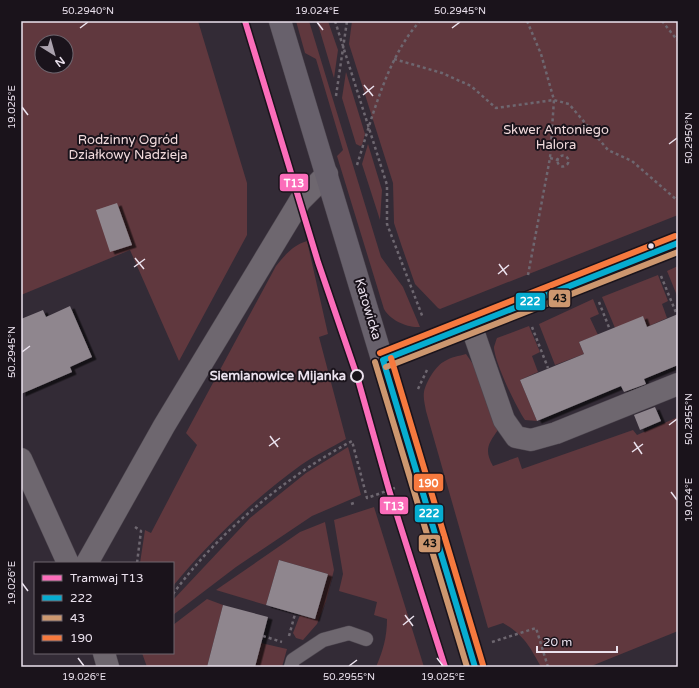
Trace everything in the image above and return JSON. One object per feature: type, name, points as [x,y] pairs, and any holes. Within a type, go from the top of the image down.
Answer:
[{"type":"main road","name":"Katowicka","points":[[280,21],[475,667]]},
{"type":"street","points":[[88,562],[164,426],[300,201],[327,174]]},
{"type":"street","points":[[383,360],[678,243]]},
{"type":"street","points":[[471,325],[504,420],[516,437],[531,440],[556,433],[678,384]]},
{"type":"street","points":[[21,459],[68,562]]},
{"type":"street","points":[[104,654],[108,667]]},
{"type":"lane","points":[[291,667],[293,660],[322,640],[349,633],[366,639]]},
{"type":"path","points":[[335,21],[387,188],[387,224],[407,280],[425,322]]},
{"type":"path","points":[[336,96],[347,21]]},
{"type":"path","points":[[357,165],[394,59],[407,36],[420,21]]},
{"type":"path","points":[[526,280],[550,158],[554,100],[541,54],[527,21]]},
{"type":"path","points":[[662,21],[678,41]]},
{"type":"path","points":[[394,59],[442,73],[471,86],[496,108],[554,100],[569,104],[608,150],[632,162],[678,201]]},
{"type":"path","points":[[566,156],[569,162],[566,167],[562,167],[558,163],[558,160],[560,157],[566,156]]},
{"type":"path","points":[[550,158],[558,160]]},
{"type":"path","points":[[660,275],[677,315]]},
{"type":"path","points":[[598,301],[610,330]]},
{"type":"path","points":[[530,321],[548,368]]},
{"type":"path","points":[[418,394],[421,381],[431,366]]},
{"type":"path","points":[[174,593],[202,558],[261,502],[303,470],[352,441],[367,498],[394,488]]},
{"type":"path","points":[[288,640],[295,614]]},
{"type":"path","points":[[488,643],[536,628],[548,667]]},
{"type":"path","points":[[263,636],[282,642]]},
{"type":"green space","name":"Rodzinny Ogród Działkowy Nadzieja","points":[[21,21],[198,21],[247,183],[247,235],[179,361],[130,250],[21,295]]},
{"type":"green space","points":[[296,21],[309,21],[381,257],[403,287],[420,327],[404,325],[390,317],[384,309],[337,156],[343,150],[316,59],[305,53]]},
{"type":"green space","points":[[317,21],[328,21],[338,50],[334,78]]},
{"type":"green space","name":"Skwer Antoniego Halora","points":[[352,21],[678,21],[678,215],[440,309],[438,308],[415,284],[394,223],[393,183],[349,44]]},
{"type":"green space","points":[[346,72],[365,134],[362,145],[360,146],[356,144],[342,98]]},
{"type":"green space","points":[[368,144],[382,190],[380,220],[362,164]]},
{"type":"green space","points":[[307,241],[328,334],[319,337],[346,439],[306,461],[266,492],[217,537],[174,585],[174,562],[140,562],[145,530],[151,533],[197,445],[186,433],[276,266],[286,254]]},
{"type":"green space","points":[[678,266],[678,298],[667,271]]},
{"type":"green space","points":[[658,275],[668,301],[662,304],[667,318],[647,327],[643,317],[615,328],[602,297]]},
{"type":"green space","points":[[593,299],[599,314],[590,318],[598,335],[579,342],[584,354],[555,365],[539,324]]},
{"type":"green space","points":[[529,326],[540,352],[532,356],[538,372],[520,380],[537,421],[525,420],[521,414],[501,373],[494,347],[497,338]]},
{"type":"green space","points":[[466,354],[475,367],[498,430],[488,447],[490,460],[493,466],[518,457],[522,469],[633,430],[637,435],[678,417],[678,631],[589,667],[541,667],[526,642],[516,632],[503,623],[488,628],[426,411],[424,399],[424,392],[427,384],[438,366],[450,358]]},
{"type":"green space","points":[[348,447],[361,495],[312,516],[236,567],[174,614],[174,599],[250,518],[306,473]]},
{"type":"green space","points":[[374,507],[424,667],[376,667],[384,644],[387,619],[374,615],[377,602],[339,591],[343,574],[334,520]]},
{"type":"green space","points":[[325,522],[334,570],[326,601],[317,624],[303,640],[296,638],[293,633],[300,615],[315,619],[328,574],[279,560],[266,605],[216,590],[300,532]]},
{"type":"green space","points":[[207,599],[223,605],[207,667],[147,667],[142,654],[174,654],[174,624]]},
{"type":"green space","points":[[261,643],[287,649],[282,667],[255,667]]},
{"type":"building","points":[[117,203],[132,245],[110,252],[96,210]]},
{"type":"building","points":[[70,306],[92,357],[70,367],[72,372],[21,394],[21,319],[43,310],[46,317]]},
{"type":"building","points":[[678,314],[678,365],[644,379],[646,384],[624,392],[621,386],[537,421],[520,380],[584,354],[579,342],[643,316],[647,327]]},
{"type":"building","points":[[655,407],[661,421],[640,430],[634,415]]},
{"type":"building","points":[[279,560],[328,574],[315,619],[266,605]]},
{"type":"building","points":[[223,605],[268,617],[255,667],[207,667]]},
{"type":"tram line","name":"T13","points":[[245,21],[318,262],[357,376],[389,490],[445,667]]},
{"type":"transit line","name":"190","points":[[380,353],[675,236]]},
{"type":"transit line","name":"222","points":[[383,360],[678,243]]},
{"type":"transit line","name":"43","points":[[386,367],[678,252]]},
{"type":"transit line","name":"190","points":[[391,358],[483,665]]},
{"type":"transit line","name":"222","points":[[383,360],[475,667]]},
{"type":"transit line","name":"43","points":[[375,362],[467,667]]},
{"type":"place","name":"Siemianowice Mijanka","points":[[357,376]]}]
